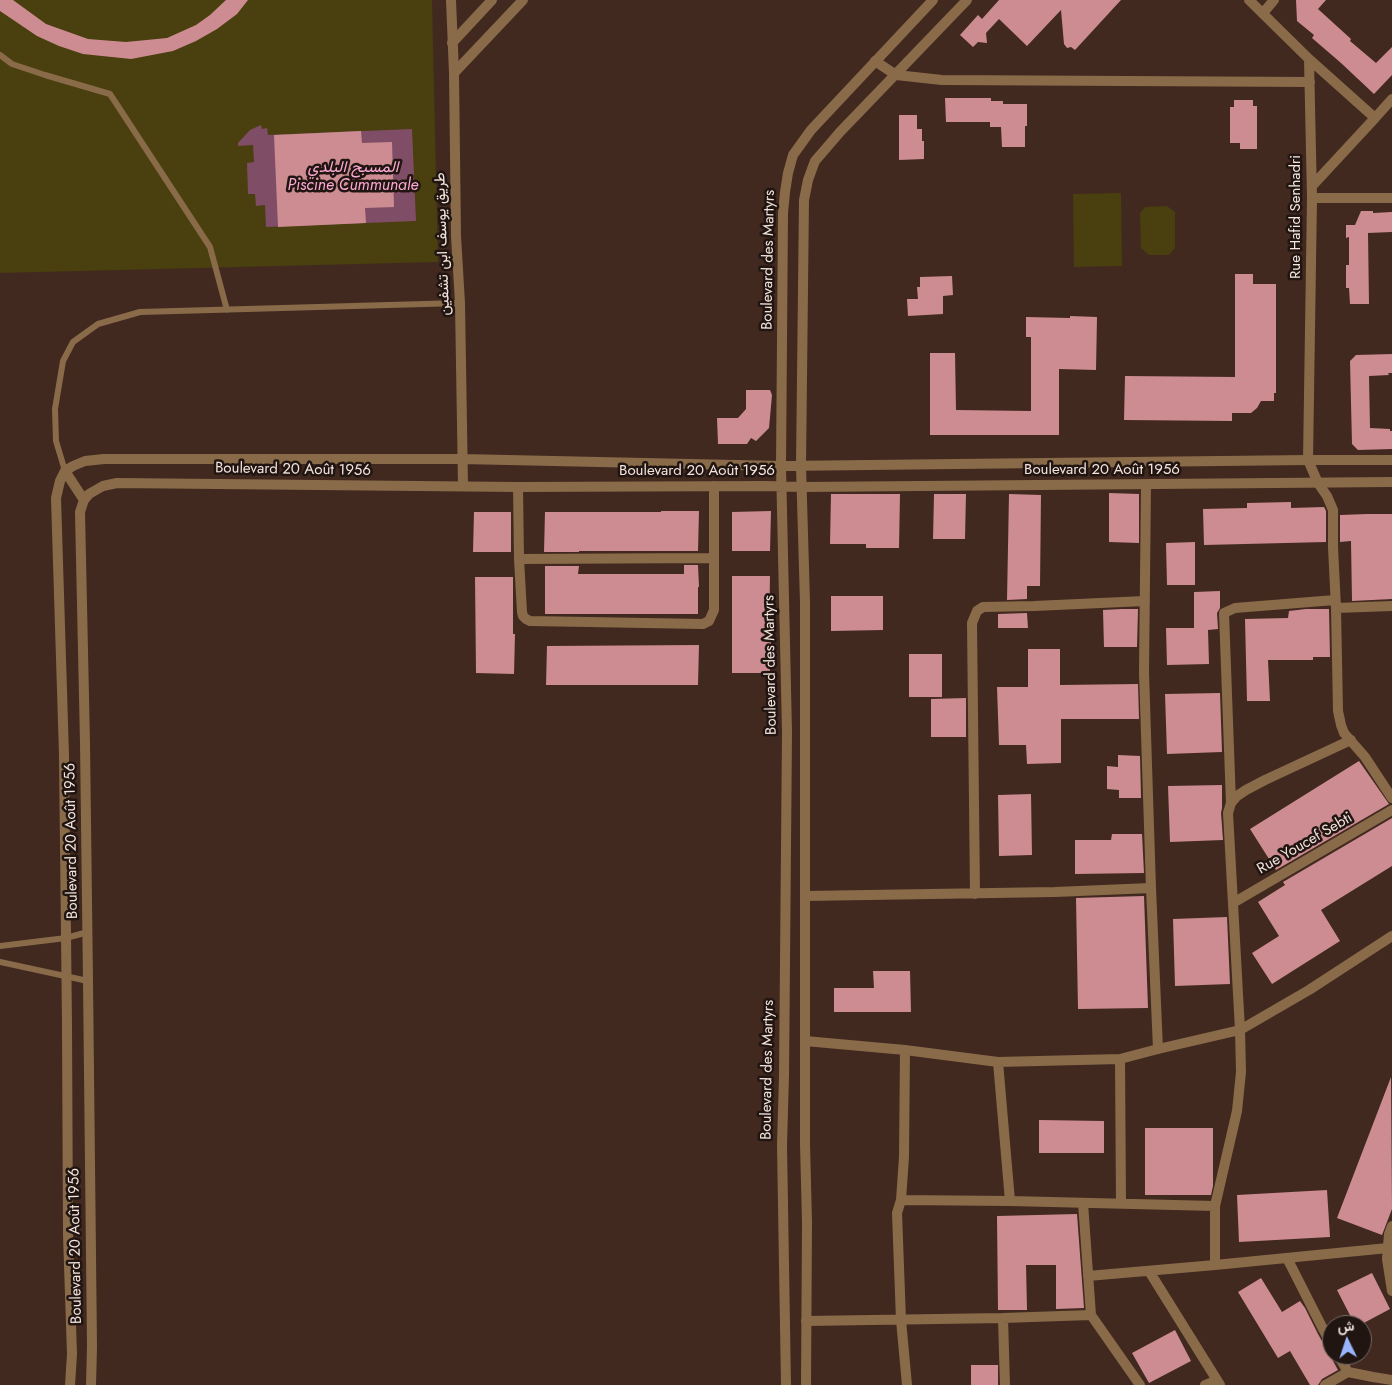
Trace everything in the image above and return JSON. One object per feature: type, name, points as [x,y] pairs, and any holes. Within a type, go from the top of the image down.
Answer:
[{"type":"street","name":"طريق يوسف ابن تشفين","points":[[451,0],[456,236],[460,303],[462,486]]},
{"type":"street","points":[[452,44],[492,0]]},
{"type":"street","points":[[454,73],[523,0]]},
{"type":"street","name":"Boulevard des Martyrs","points":[[786,1385],[782,1146],[787,732],[781,466],[783,213],[788,173],[793,155],[811,130],[933,0]]},
{"type":"street","points":[[806,1385],[805,602],[801,466],[804,214],[808,180],[815,161],[840,132],[966,0]]},
{"type":"street","points":[[1249,0],[1309,59],[1375,118]]},
{"type":"street","points":[[1263,13],[1274,0]]},
{"type":"street","name":"Rue Hafid Senhadri","points":[[1308,460],[1312,198],[1309,59]]},
{"type":"street","points":[[875,61],[896,75],[942,80],[1310,82]]},
{"type":"street","points":[[1312,186],[1392,99]]},
{"type":"street","points":[[1312,198],[1392,198]]},
{"type":"street","name":"Boulevard 20 Août 1956","points":[[65,471],[85,461],[104,459],[462,458],[781,466],[1392,460]]},
{"type":"street","points":[[1308,460],[1333,510],[1338,711],[1340,725],[1344,733],[1365,757],[1392,798]]},
{"type":"street","points":[[65,471],[84,500]]},
{"type":"street","points":[[65,471],[60,481],[56,498],[64,755],[68,1235],[72,1354],[70,1385]]},
{"type":"street","name":"Boulevard 20 Août 1956","points":[[90,1385],[92,1347],[86,753],[80,512],[84,500],[89,494],[103,486],[117,483],[518,487],[802,487],[1392,482]]},
{"type":"street","points":[[1146,485],[1144,672],[1158,1049]]},
{"type":"street","points":[[518,487],[522,612],[526,619],[703,624],[709,621],[714,610],[714,486]]},
{"type":"street","points":[[519,559],[714,558]]},
{"type":"street","points":[[975,894],[972,622],[977,611],[983,607],[1145,601]]},
{"type":"street","points":[[1215,1265],[1215,1206],[1237,1111],[1241,1072],[1228,813],[1231,803],[1224,613],[1235,608],[1336,604],[1392,606]]},
{"type":"street","points":[[1231,803],[1242,793],[1265,780],[1351,740]]},
{"type":"street","name":"Rue Youcef Sebti","points":[[1233,903],[1392,810]]},
{"type":"street","points":[[805,896],[975,894],[1151,888]]},
{"type":"street","points":[[805,1041],[905,1050],[998,1062],[1120,1059],[1240,1030],[1309,990],[1392,936]]},
{"type":"street","points":[[905,1050],[904,1157],[901,1200],[897,1213],[900,1320],[907,1385]]},
{"type":"street","points":[[1120,1059],[1121,1203]]},
{"type":"street","points":[[998,1062],[1010,1201]]},
{"type":"street","points":[[901,1200],[1215,1206]]},
{"type":"street","points":[[1083,1203],[1090,1315],[1140,1385]]},
{"type":"street","points":[[1392,1226],[1389,1234],[1387,1259],[1392,1291]]},
{"type":"street","points":[[1088,1276],[1388,1248]]},
{"type":"street","points":[[1287,1258],[1322,1327]]},
{"type":"street","points":[[1150,1271],[1218,1382],[1205,1385]]},
{"type":"street","points":[[806,1321],[1090,1315]]},
{"type":"street","points":[[1003,1318],[1005,1385]]},
{"type":"street","points":[[1344,1365],[1348,1372]]},
{"type":"street","points":[[1325,1385],[1348,1372],[1392,1380]]},
{"type":"lane","points":[[0,54],[12,64],[28,70],[110,94],[210,247],[227,310]]},
{"type":"lane","points":[[65,471],[56,441],[55,409],[63,361],[73,342],[98,324],[140,312],[460,303]]},
{"type":"lane","points":[[0,946],[66,938],[88,932]]},
{"type":"lane","points":[[0,962],[88,981]]},
{"type":"shaded area","points":[[0,0],[432,0],[438,262],[0,273]]},
{"type":"shaded area","points":[[1121,193],[1122,266],[1074,267],[1073,194]]},
{"type":"shaded area","points":[[1167,206],[1175,212],[1175,248],[1169,255],[1149,255],[1141,248],[1140,213],[1145,207]]},
{"type":"water","name":"المسبح البلدي Piscine Cummunale","points":[[261,125],[262,129],[267,128],[268,135],[412,129],[416,221],[266,227],[265,205],[256,206],[255,194],[248,194],[247,163],[254,162],[253,145],[238,146],[238,143],[250,130]]},
{"type":"building","points":[[0,0],[13,0],[46,24],[88,39],[126,42],[167,38],[196,25],[226,0],[248,0],[237,14],[217,29],[196,41],[173,51],[131,59],[83,54],[59,46],[37,36],[0,11]]},
{"type":"building","points":[[999,0],[1121,0],[1075,50],[1071,47],[1067,48],[1064,44],[1061,10],[1027,46],[999,19],[986,33],[987,43],[978,42],[973,47],[960,35],[978,15],[982,19]]},
{"type":"building","points":[[1296,0],[1326,0],[1318,9],[1351,39],[1350,41],[1376,63],[1392,47],[1392,75],[1374,94],[1312,38],[1314,35],[1297,21]]},
{"type":"building","points":[[945,98],[991,98],[991,101],[1003,101],[1003,104],[1027,104],[1025,147],[1002,147],[1001,127],[990,127],[990,122],[946,122]]},
{"type":"building","points":[[1234,100],[1253,100],[1253,106],[1257,106],[1257,149],[1240,149],[1240,143],[1230,143],[1230,107],[1234,107]]},
{"type":"building","points":[[899,115],[917,115],[917,129],[922,129],[922,141],[924,141],[924,159],[899,160]]},
{"type":"building","name":"المسبح البلدي Piscine Cummunale","points":[[361,131],[362,143],[392,142],[394,207],[365,208],[366,223],[278,227],[274,135]]},
{"type":"building","points":[[1361,211],[1373,211],[1373,213],[1392,212],[1392,232],[1368,233],[1369,304],[1350,304],[1349,288],[1346,288],[1346,265],[1349,265],[1349,237],[1346,238],[1346,225],[1355,225]]},
{"type":"building","points":[[1235,274],[1253,274],[1253,284],[1276,284],[1276,393],[1274,393],[1274,401],[1261,401],[1251,413],[1232,413],[1232,421],[1124,420],[1125,376],[1235,377]]},
{"type":"building","points":[[952,276],[953,295],[943,296],[943,314],[908,316],[907,299],[918,299],[917,287],[920,287],[920,277]]},
{"type":"building","points":[[1070,316],[1097,317],[1096,370],[1059,369],[1059,435],[930,435],[930,353],[955,353],[956,410],[1031,411],[1031,337],[1026,337],[1026,317],[1070,318]]},
{"type":"building","points":[[1392,354],[1392,373],[1388,373],[1389,375],[1369,376],[1370,428],[1390,429],[1392,431],[1392,449],[1358,450],[1352,444],[1350,361],[1356,355]]},
{"type":"building","points":[[746,390],[770,390],[772,395],[769,428],[756,441],[751,438],[747,444],[718,444],[717,418],[738,418],[746,409]]},
{"type":"building","points":[[1109,493],[1139,494],[1139,543],[1109,542]]},
{"type":"building","points":[[831,494],[900,494],[899,548],[866,548],[866,544],[830,544]]},
{"type":"building","points":[[934,494],[966,494],[965,539],[933,539]]},
{"type":"building","points":[[1009,494],[1041,495],[1040,586],[1027,586],[1027,599],[1007,600]]},
{"type":"building","points":[[1291,502],[1291,508],[1324,507],[1326,511],[1326,542],[1204,545],[1203,509],[1247,508],[1247,503]]},
{"type":"building","points":[[699,511],[698,551],[544,552],[545,512]]},
{"type":"building","points":[[771,511],[770,551],[732,551],[732,512]]},
{"type":"building","points":[[474,512],[511,512],[511,552],[473,552]]},
{"type":"building","points":[[1392,514],[1392,599],[1352,601],[1351,541],[1340,542],[1340,515]]},
{"type":"building","points":[[1195,542],[1195,585],[1167,585],[1166,543]]},
{"type":"building","points":[[684,565],[698,565],[698,614],[545,614],[545,566],[579,566],[578,574],[684,574]]},
{"type":"building","points":[[732,576],[770,576],[770,673],[732,673]]},
{"type":"building","points":[[475,577],[513,577],[514,674],[476,673]]},
{"type":"building","points":[[1220,591],[1220,608],[1217,613],[1218,629],[1208,630],[1209,664],[1167,665],[1166,628],[1194,628],[1194,592]]},
{"type":"building","points":[[831,596],[883,596],[883,630],[831,631]]},
{"type":"building","points":[[1138,609],[1137,647],[1104,647],[1103,610]]},
{"type":"building","points":[[1329,609],[1330,657],[1313,657],[1313,660],[1268,660],[1270,701],[1247,701],[1245,619],[1288,618],[1289,611]]},
{"type":"building","points":[[1027,613],[1028,628],[998,628],[998,614]]},
{"type":"building","points":[[699,645],[698,685],[546,685],[547,646]]},
{"type":"building","points":[[1028,649],[1060,649],[1060,685],[1138,684],[1139,719],[1061,719],[1061,763],[1027,764],[1026,745],[999,745],[997,687],[1028,687]]},
{"type":"building","points":[[909,654],[942,654],[942,697],[909,697]]},
{"type":"building","points":[[1220,693],[1222,752],[1167,754],[1165,694]]},
{"type":"building","points":[[966,698],[966,737],[931,737],[931,699]]},
{"type":"building","points":[[1118,755],[1140,756],[1141,798],[1119,798],[1119,790],[1107,789],[1107,766],[1118,767]]},
{"type":"building","points":[[1359,761],[1389,804],[1276,870],[1250,829]]},
{"type":"building","points":[[1222,785],[1221,813],[1223,840],[1170,842],[1168,786]]},
{"type":"building","points":[[1031,794],[1032,855],[999,856],[998,795]]},
{"type":"building","points":[[1392,818],[1392,866],[1321,910],[1340,941],[1272,984],[1252,953],[1279,936],[1258,902],[1285,885],[1283,882]]},
{"type":"building","points":[[1112,834],[1142,834],[1144,873],[1075,874],[1075,840],[1111,840]]},
{"type":"building","points":[[1144,896],[1148,1008],[1078,1009],[1076,898]]},
{"type":"building","points":[[1227,917],[1230,984],[1175,986],[1173,919]]},
{"type":"building","points":[[873,971],[910,971],[911,1012],[834,1012],[834,988],[874,988]]},
{"type":"building","points":[[1391,1077],[1392,1209],[1382,1235],[1337,1218]]},
{"type":"building","points":[[1039,1120],[1104,1121],[1104,1153],[1039,1153]]},
{"type":"building","points":[[1145,1128],[1213,1128],[1213,1186],[1211,1195],[1145,1195]]},
{"type":"building","points":[[1327,1190],[1330,1237],[1239,1242],[1237,1195]]},
{"type":"building","points":[[1077,1214],[1084,1308],[1056,1309],[1056,1265],[1026,1265],[1027,1310],[998,1310],[997,1216]]},
{"type":"building","points":[[1372,1273],[1390,1309],[1372,1319],[1372,1315],[1350,1315],[1337,1290]]},
{"type":"building","points":[[1261,1278],[1282,1312],[1300,1301],[1322,1341],[1322,1365],[1335,1365],[1338,1370],[1322,1379],[1318,1385],[1310,1385],[1290,1351],[1278,1358],[1238,1292]]},
{"type":"building","points":[[1175,1330],[1191,1361],[1149,1383],[1132,1353]]},
{"type":"building","points":[[971,1365],[998,1365],[998,1385],[971,1385]]}]
